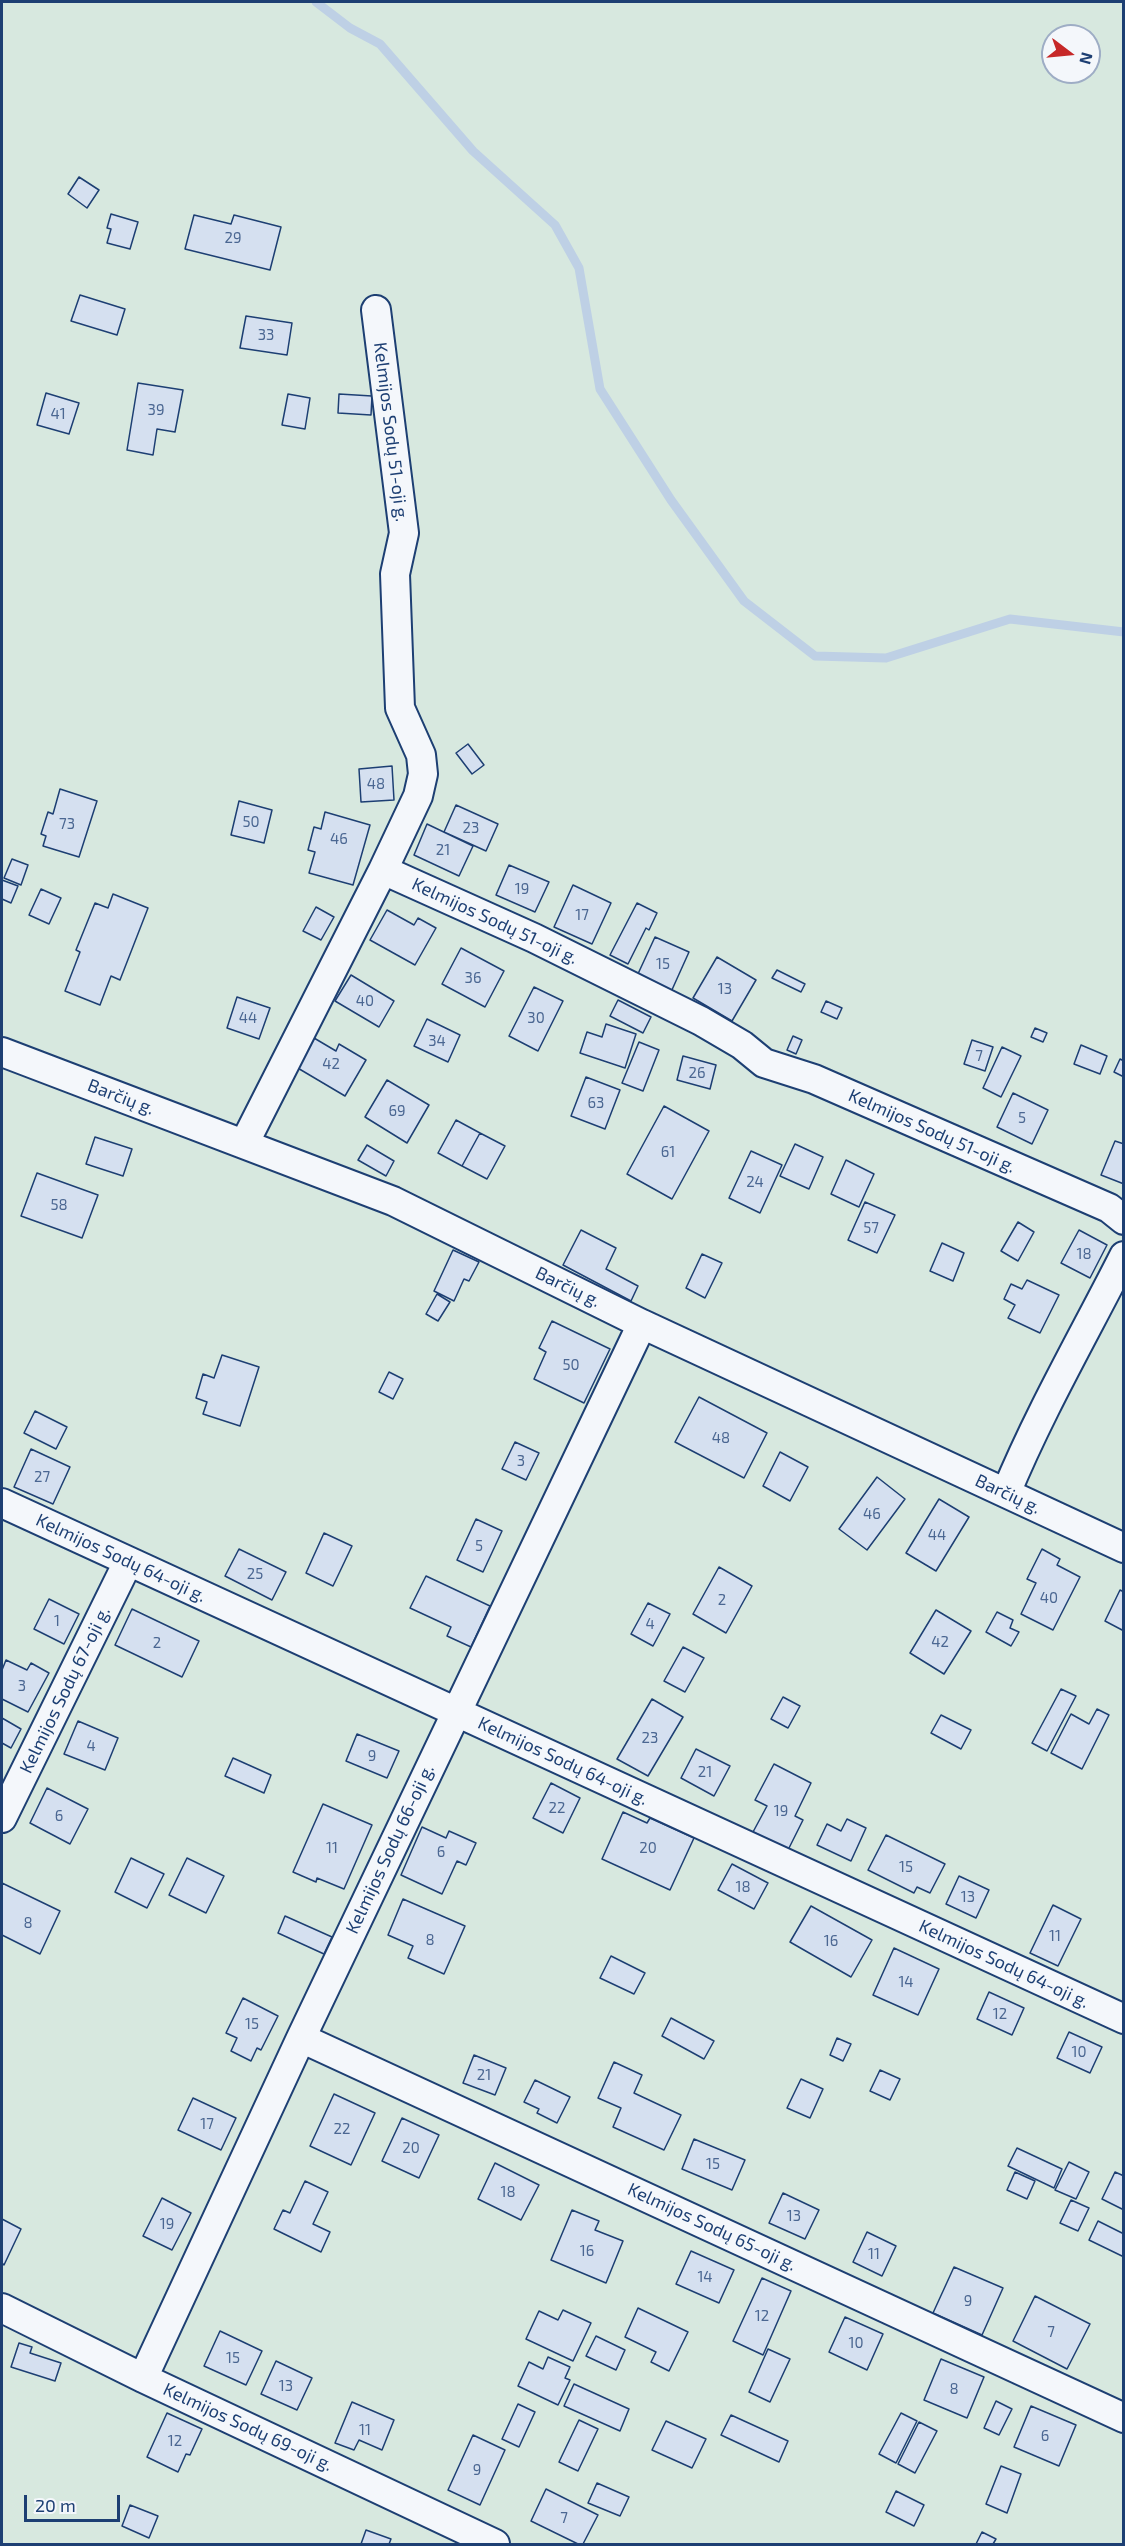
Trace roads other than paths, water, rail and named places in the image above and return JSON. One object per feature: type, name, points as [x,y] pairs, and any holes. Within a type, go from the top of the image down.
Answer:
[{"type":"street","name":"Kelmijos Sodų 51-oji g.","points":[[376,310],[404,533],[395,574],[400,708],[421,755],[423,774],[418,796],[383,870],[534,938],[691,1016],[742,1045],[764,1063],[814,1079],[1109,1208],[1124,1220]]},
{"type":"street","points":[[244,1144],[383,870]]},
{"type":"street","name":"Barčių g.","points":[[2,1052],[393,1201],[642,1324],[1124,1548]]},
{"type":"street","points":[[1006,1492],[1029,1437],[1124,1256]]},
{"type":"street","name":"Kelmijos Sodų 66-oji g.","points":[[143,2378],[455,1711],[642,1324]]},
{"type":"street","name":"Kelmijos Sodų 64-oji g.","points":[[2,1503],[1124,2019]]},
{"type":"street","name":"Kelmijos Sodų 67-oji g.","points":[[2,1818],[128,1562]]},
{"type":"street","name":"Kelmijos Sodų 65-oji g.","points":[[301,2038],[1124,2418]]},
{"type":"street","name":"Kelmijos Sodų 69-oji g.","points":[[2,2308],[143,2378],[495,2544]]},
{"type":"waterway","points":[[316,2],[350,28],[380,44],[473,151],[555,225],[579,268],[600,389],[671,500],[744,601],[815,656],[886,658],[1010,619],[1124,632]]}]
